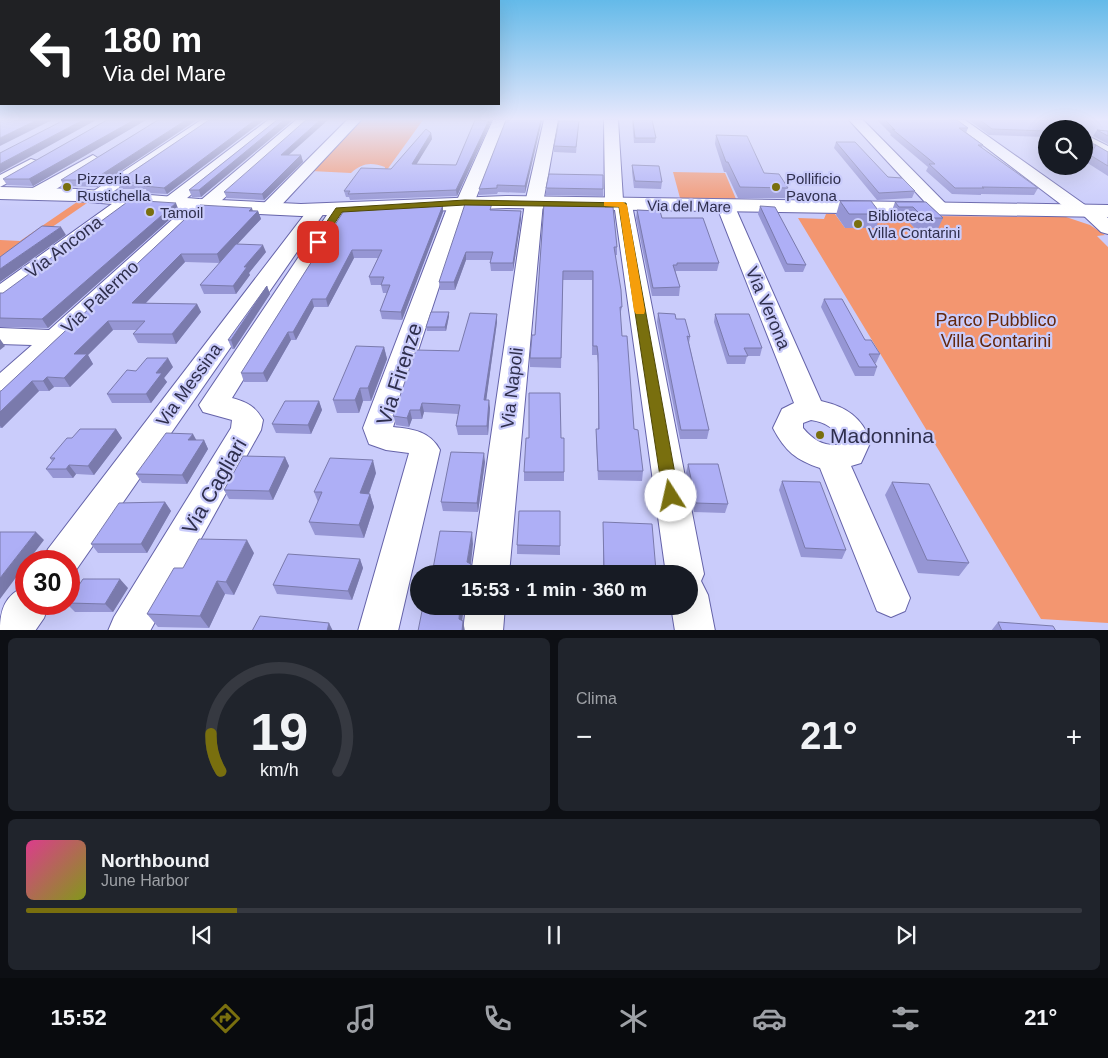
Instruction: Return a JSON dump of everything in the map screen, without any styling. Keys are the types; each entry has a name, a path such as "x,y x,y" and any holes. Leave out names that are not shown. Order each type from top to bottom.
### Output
{"main road":[{"name":"Via del Mare","path":"3,192 96,196 202,206 268,209 328,210 461,203 534,203 726,208 1093,211"}],"street":[{"path":"96,196 167,149"},
{"path":"170,203 239,149"},
{"name":"Via Palermo","path":"0,389 202,206 270,149"},
{"path":"268,209 326,149"},
{"path":"461,203 486,149"},
{"name":"Via Napoli","path":"491,565 534,203 545,149"},
{"path":"614,149 619,205 683,565"},
{"path":"883,149 942,210"},
{"path":"1000,149 1093,211 1108,228"},
{"path":"37,193 103,154"},
{"path":"3,192 44,158"},
{"name":"Via Ancona","path":"0,295 128,200"},
{"name":"Via Firenze","path":"378,630 425,450 415,441 385,439 380,436 378,428 461,203"},
{"name":"Via Verona","path":"726,208 811,410 836,417 848,426 854,434 854,448 850,454 832,458 891,598"},
{"path":"176,403 213,405 328,210"},
{"name":"Via Messina","path":"69,550 176,403 328,210"},
{"path":"0,336 55,338"},
{"name":"Via Cagliari","path":"128,630 246,430 248,420 243,412 230,407 213,405"},
{"path":"10,630 22,615"},
{"path":"483,630 485,615"},
{"path":"692,615 695,630"}],"green space":[{"path":"332,149 402,149 384,174 385,167 375,164 363,165 351,173 311,171"},
{"path":"673,172 725,173 736,199 680,198"},
{"path":"77,202 87,203 0,263 0,240 20,241"},
{"name":"Parco Pubblico Villa Contarini","path":"826,214 835,214 845,228 876,228 870,220 908,221 918,232 935,233 921,216 1066,217 1090,225 1105,235 1097,236 1108,247 1108,623 1041,619 798,218 824,219"}],"building":[{"path":"7,149 28,149 0,164 0,153"},
{"path":"55,149 82,149 29,179 3,179"},
{"path":"110,149 140,149 93,180 61,180"},
{"path":"165,149 216,149 164,188 144,186 149,183 117,182"},
{"path":"240,149 248,149 199,190 189,190"},
{"path":"273,149 287,149 281,155 301,155 262,194 224,192"},
{"path":"408,149 421,149 412,164 456,165 463,149 475,149 456,190 348,194 350,191 344,191 361,168 391,169"},
{"path":"494,149 534,149 525,186 497,185 497,188 479,189"},
{"path":"721,149 753,149 764,173 779,174 788,188 740,187 728,162 726,162"},
{"path":"842,149 862,149 888,177 902,178 915,191 879,193"},
{"path":"917,149 984,149 1038,188 955,188 929,164 935,164"},
{"path":"1093,149 1104,149 1108,152 1108,166 1093,157"},
{"path":"632,165 659,166 662,182 635,181"},
{"path":"549,174 603,175 603,189 546,188"},
{"path":"130,200 176,203 42,319 0,318 0,293 3,293"},
{"path":"840,201 871,201 881,214 849,214"},
{"path":"895,202 926,202 943,218 924,218 913,207 899,207"},
{"path":"492,203 490,210 521,211 513,263 490,263 493,252 466,252 454,282 439,282 465,204"},
{"path":"544,203 605,204 605,207 613,207 617,247 614,247 621,290 622,336 627,336 634,429 638,430 643,471 598,471 596,429 599,429 598,354 597,346 593,346 593,271 563,271 561,358 530,358 532,335 535,335"},
{"path":"200,205 252,208 249,211 258,211 217,254 181,254 132,303 197,304 172,334 133,334 145,321 108,321 74,354 87,354 64,378 47,377 43,381 32,381 0,412 0,391"},
{"path":"443,205 401,312 380,311 390,285 381,285 384,277 369,277 382,250 352,250 326,299 312,299 293,332 288,332 263,373 241,373 345,209"},
{"path":"760,206 775,207 806,265 787,264"},
{"path":"637,210 660,211 662,218 703,218 719,263 677,263 677,265 673,265 680,287 653,288"},
{"path":"42,226 61,227 0,269 0,257"},
{"path":"236,244 263,245 244,267 247,267 233,286 200,285"},
{"path":"267,286 231,340 228,340"},
{"path":"824,299 842,299 865,340 871,340 880,354 869,354 877,367 859,367"},
{"path":"431,312 449,312 445,327 426,327"},
{"path":"470,313 497,314 484,400 489,400 487,426 456,426 460,405 422,403 420,410 410,410 407,418 393,416 416,350 459,351"},
{"path":"658,313 675,314 676,319 685,319 690,337 687,336 709,430 681,430"},
{"path":"715,314 749,314 762,348 744,348 748,356 729,356"},
{"path":"356,346 384,347 368,388 360,388 355,400 333,400"},
{"path":"147,358 168,358 156,373 162,373 146,394 107,394 127,370 136,371"},
{"path":"529,393 560,393 561,438 564,438 564,472 524,472 526,438 529,438"},
{"path":"285,401 319,401 308,425 272,424"},
{"path":"80,429 116,429 88,466 69,465 66,469 46,469 55,458 50,458 67,438 72,438"},
{"path":"166,433 193,434 188,440 204,440 182,475 136,474"},
{"path":"451,452 484,453 477,503 441,502"},
{"path":"243,456 285,457 269,491 224,490"},
{"path":"330,458 373,460 360,493 370,494 359,525 309,522 322,492 314,492"},
{"path":"688,464 718,464 728,504 696,503"},
{"path":"782,481 820,482 846,550 805,548"},
{"path":"892,482 929,484 969,563 927,560"},
{"path":"165,502 141,544 91,544 119,503"},
{"path":"519,511 560,511 560,546 517,545"},
{"path":"603,522 652,524 655,565 604,565"},
{"path":"440,531 472,532 467,562 471,565 434,565"},
{"path":"0,532 36,532 22,550 15,550 15,559 0,578"},
{"path":"199,539 247,540 226,582 217,581 200,616 147,614 174,568 183,568"},
{"path":"288,554 360,559 348,591 273,585"},
{"path":"83,579 120,579 105,604 80,603 80,584"},
{"path":"421,615 459,615 459,619 463,621 462,630 418,630"},
{"path":"260,616 329,623 327,630 253,630"},
{"path":"998,622 1053,626 1055,630 1002,630"}],"slow traffic":[{"path":"607,204 623,205 640,311"}],"place":[{"name":"Pizzeria La Rustichella","path":"67,187"},
{"name":"Pollificio Pavona","path":"776,187"},
{"name":"Tamoil","path":"150,212"},
{"name":"Biblioteca Villa Contarini","path":"858,224"},
{"name":"Madonnina","path":"820,435"}],"route":[{"path":"318,242 339,210 465,203 623,205 671,496"}]}
